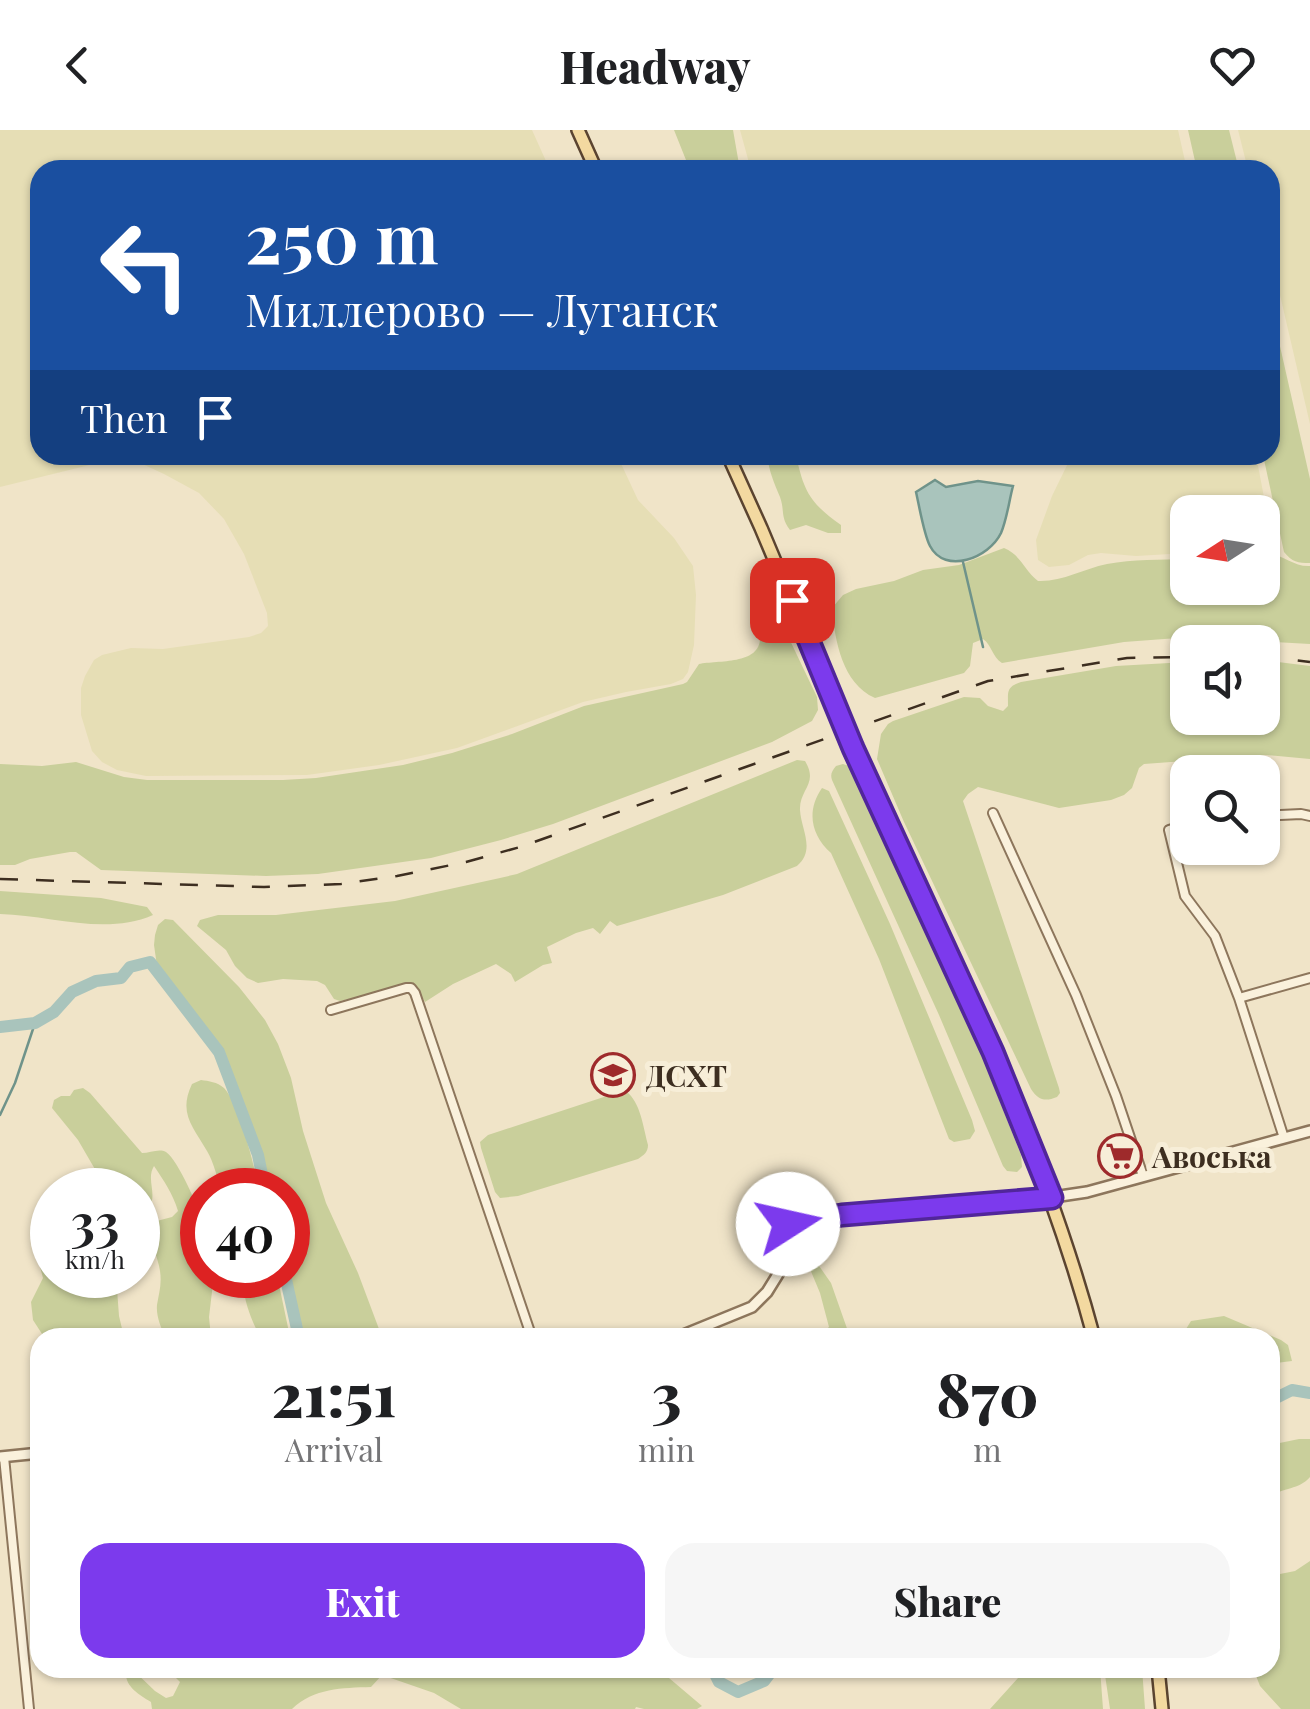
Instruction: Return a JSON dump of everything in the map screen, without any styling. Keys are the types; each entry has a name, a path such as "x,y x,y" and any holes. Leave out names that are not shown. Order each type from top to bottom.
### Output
{"main road":[{"path":"578,130 592,160"},
{"path":"733,465 853,748 993,1052 1052,1198 1091,1328"},
{"path":"1159,1678 1162,1709"}],"street":[{"path":"994,813 1076,995 1144,1176"},
{"path":"1280,815 1310,816"},
{"path":"1177,865 1185,896 1214,936 1239,998 1284,1138"},
{"path":"1239,998 1310,978"},
{"path":"331,1010 411,988 529,1328"},
{"path":"779,1272 773,1234 788,1224 842,1215 1087,1192 1310,1131"},
{"path":"701,1328 752,1307 762,1298 793,1250 788,1224"},
{"path":"30,1454 2,1457 30,1709"}],"shaded area":[{"path":"0,130 532,130 546,160 30,160 30,465 90,465 0,487"},
{"path":"740,130 1178,130 1185,160 748,160"},
{"path":"1238,130 1310,130 1310,424 1280,295 1280,160 1246,160"},
{"path":"144,465 622,465 638,500 674,538 693,566 694,645 688,672 671,684 583,702 457,748 379,765 307,775 146,776 117,770 92,751 81,715 81,688 94,660 131,648 163,649 249,637 268,626 267,613 244,554 224,519 199,493"},
{"path":"1067,465 1258,465 1264,495 1170,495 1170,554 1101,553 1069,565 1049,567 1038,560 1036,540"}],"green space":[{"path":"674,130 733,130 738,160 686,160"},
{"path":"1188,130 1229,130 1236,160 1195,160"},
{"path":"1280,346 1310,479 1310,563 1290,558 1284,552 1280,534 1280,495 1272,495 1265,465 1280,465"},
{"path":"769,465 799,465 810,496 841,525 841,533 806,525 790,530"},
{"path":"1004,548 1038,581 1117,562 1170,559 1170,605 1280,605 1280,556 1310,566 1310,644 1280,642 1280,625 1170,625 1170,639 1124,642 1002,663 983,639 973,643 970,666 964,673 875,698 864,691 842,660 832,608 843,595 856,589 923,570 959,565"},
{"path":"763,600 775,609 817,697 818,710 812,721 772,742 553,824 431,858 318,874 101,870 76,852 0,865 0,764 42,766 76,762 147,780 283,780 403,765 512,734 584,706 683,684 699,664 746,657 758,647 755,606"},
{"path":"1280,662 1310,666 1310,759 1280,755 1170,755 1170,762 1139,768 1132,788 1124,795 1059,808 978,787 968,794 963,801 1059,1088 1057,1097 1045,1100 1031,1089 904,822 877,759 881,734 893,721 964,697 980,698 988,706 1003,711 1008,706 1010,688 1021,682 1116,666 1170,663 1170,735 1280,735"},
{"path":"797,760 805,761 810,775 800,810 806,853 797,866 723,895 617,926 610,921 600,934 593,928 576,933 547,947 552,963 515,982 511,974 496,964 425,1002 415,984 340,1001 317,981 283,979 258,983 247,978 226,950 197,926 200,920 218,915 276,915 395,901 517,874"},
{"path":"843,764 855,768 860,777 972,1031 1021,1155 1022,1167 1017,1172 1007,1171 1003,1166 832,780 833,769"},
{"path":"822,788 829,791 890,924 972,1120 975,1131 970,1139 949,1139 879,959 831,853 815,831 814,805"},
{"path":"0,891 101,898 147,907 153,915 135,921 97,924 0,914"},
{"path":"165,919 173,920 239,987 265,1020 291,1078 326,1203 379,1328 302,1328 295,1298 310,1298 310,1168 266,1168 222,1047 157,966 155,935"},
{"path":"210,1081 230,1096 254,1168 214,1168 187,1112 192,1084"},
{"path":"83,1088 142,1153 166,1152 180,1172 180,1298 211,1298 210,1328 162,1328 157,1313 160,1220 178,1211 171,1193 160,1176 160,1168 154,1166 94,1168 52,1108 54,1100 70,1096 74,1090"},
{"path":"626,1091 643,1123 648,1145 642,1156 518,1196 500,1198 495,1192 480,1142 488,1135"},
{"path":"817,1263 831,1283 847,1328 828,1328 810,1269"},
{"path":"33,1298 118,1298 122,1328 38,1328"},
{"path":"282,1298 288,1328 256,1328 245,1299"},
{"path":"1224,1316 1252,1328 1187,1328 1191,1321"},
{"path":"1280,1340 1288,1345 1292,1361 1280,1362"},
{"path":"1310,1439 1310,1477 1280,1491 1280,1443"},
{"path":"1310,1561 1310,1709 1281,1709 1257,1678 1280,1678 1280,1574 1295,1571"},
{"path":"141,1678 166,1698 173,1696 180,1682 176,1678 379,1678 371,1687 319,1693 292,1709 152,1709 151,1702 127,1681"},
{"path":"391,1678 669,1678 702,1706 461,1709 434,1693"},
{"path":"1018,1678 1101,1678 1103,1709 990,1709"},
{"path":"1105,1678 1143,1678 1145,1709 1110,1709"}],"water":[{"path":"935,480 946,487 978,481 1013,486 1001,533 987,550 956,561 937,555 930,546 916,492"}],"waterway":[{"path":"963,562 983,647"},
{"path":"0,1027 35,1023 54,1012 72,992 96,981 121,978 130,967 150,962 219,1052 261,1168"},
{"path":"0,1115 35,1023"},
{"path":"290,1298 297,1328"},
{"path":"1280,1396 1292,1390 1310,1393"},
{"path":"717,1678 738,1692 766,1678"}],"railway":[{"path":"0,879 264,887 341,884 397,876 520,847 988,681 1127,658 1170,657"},
{"path":"1280,658 1310,662"}],"place":[{"name":"ДСХТ","path":"613,1075"},
{"name":"Авоська","path":"1120,1156"}],"route":[{"path":"788,1224 842,1215 1052,1198 993,1052 853,748 792,600"}]}
